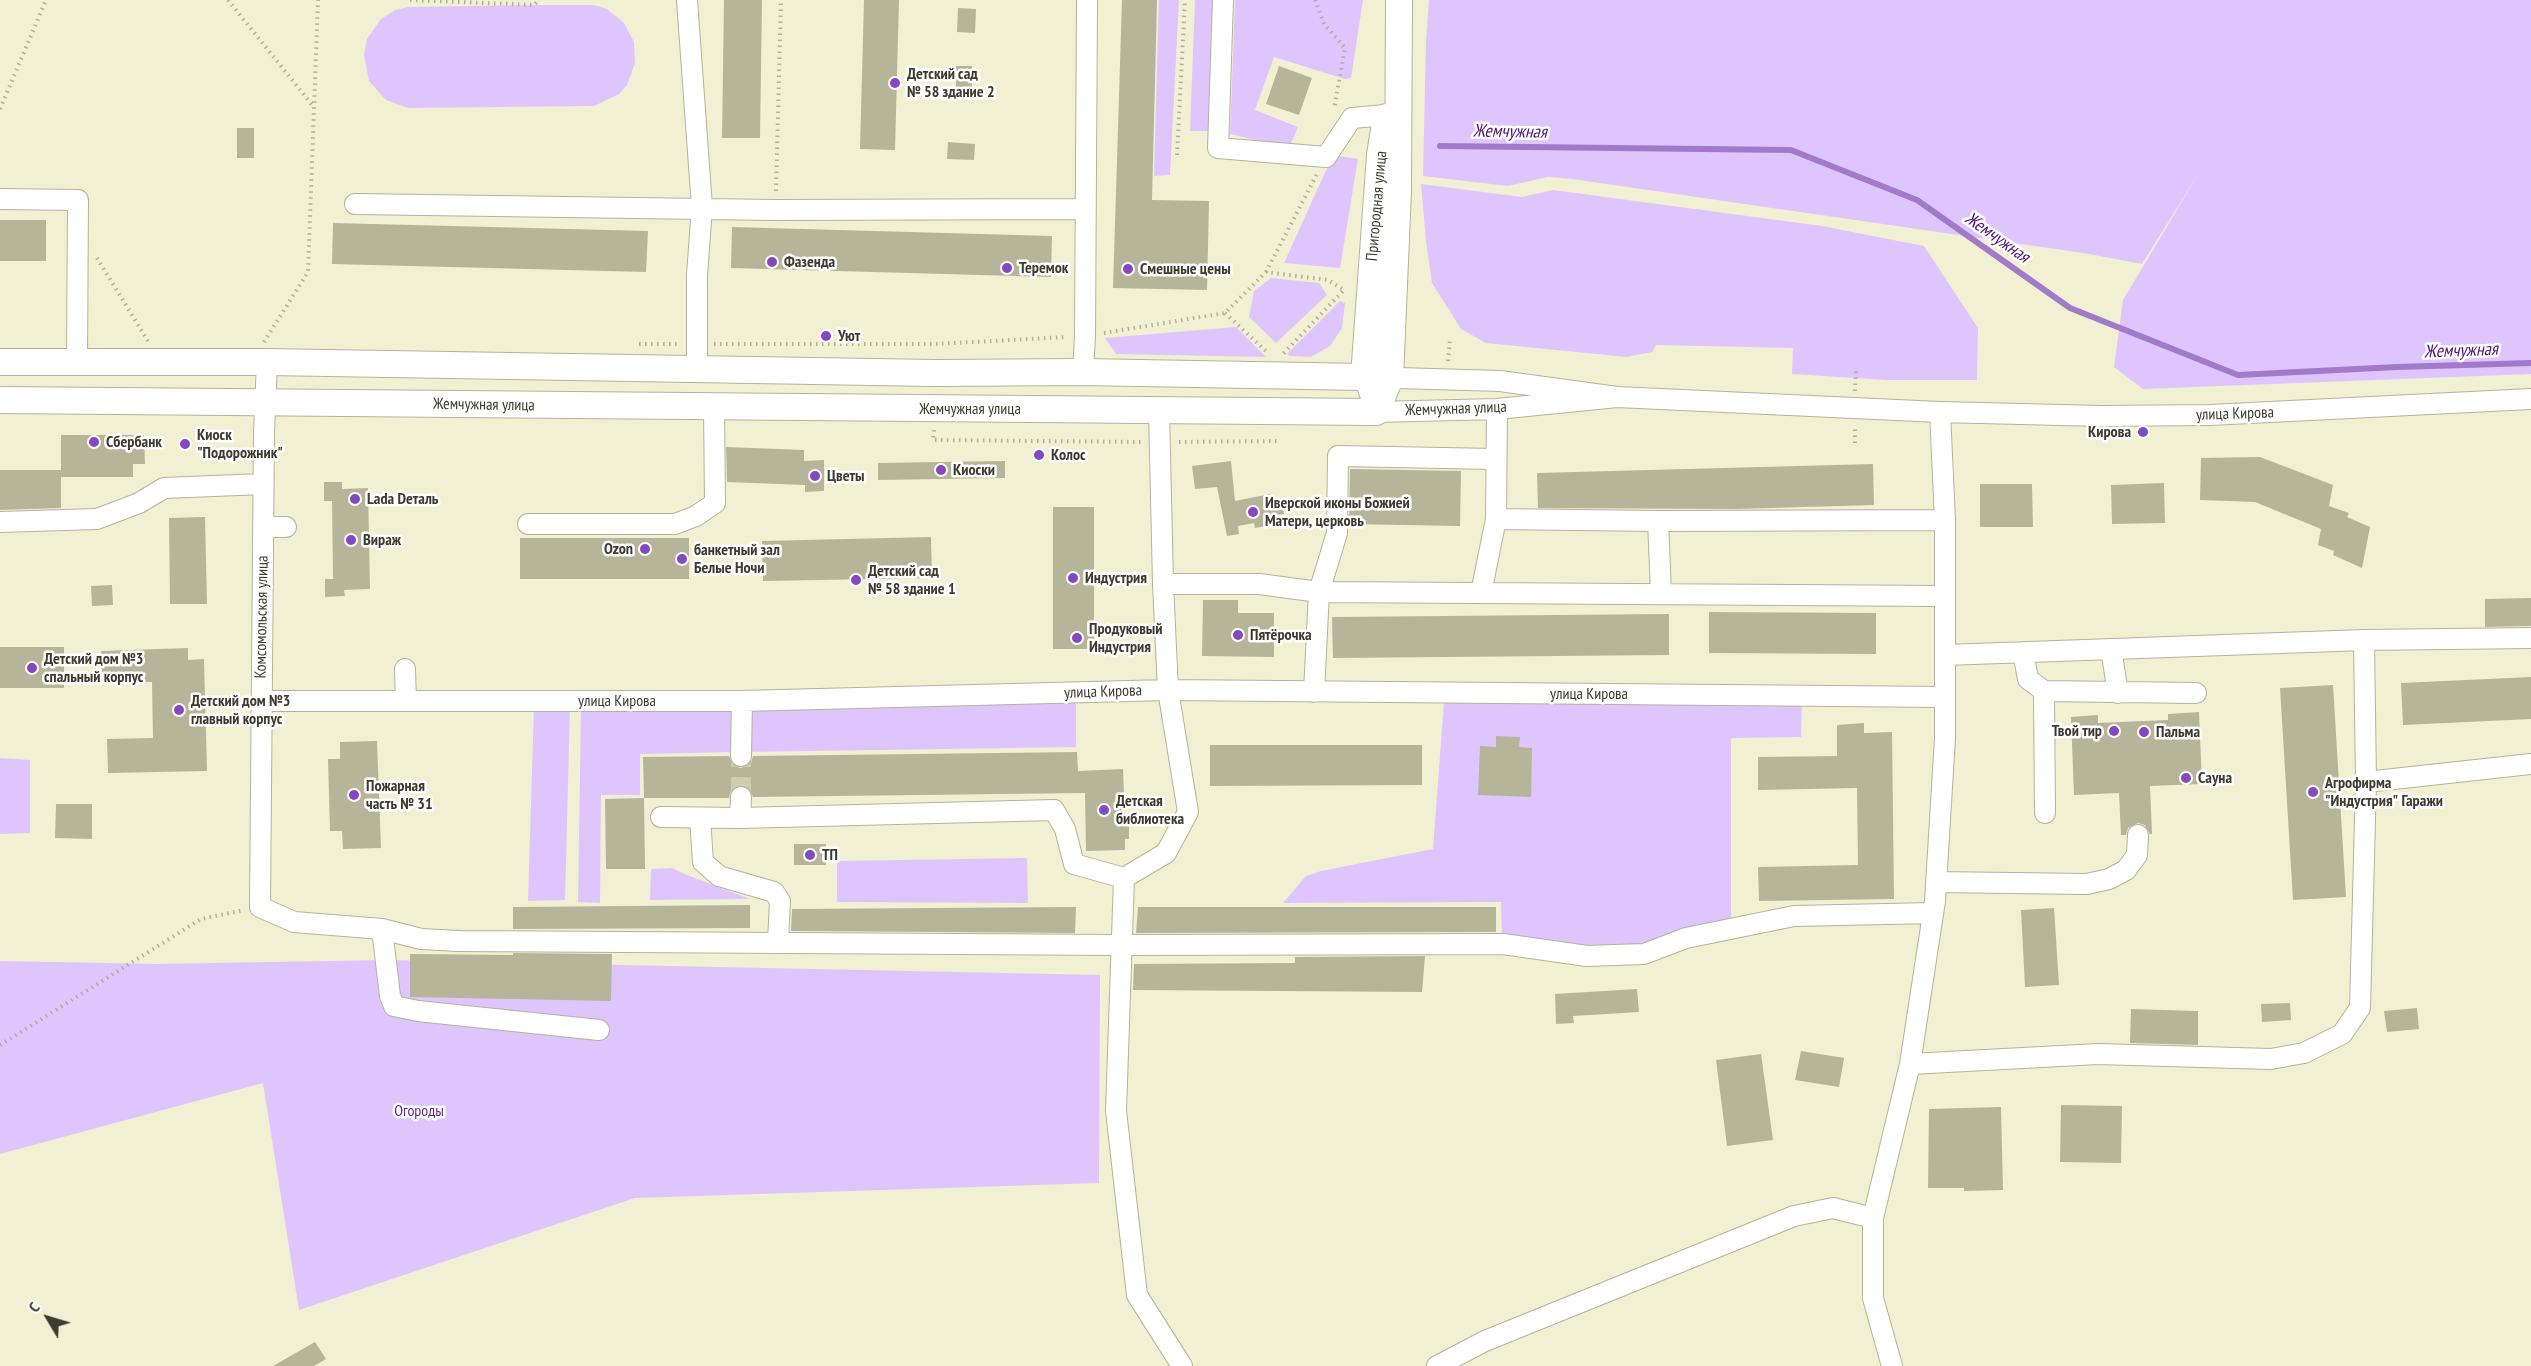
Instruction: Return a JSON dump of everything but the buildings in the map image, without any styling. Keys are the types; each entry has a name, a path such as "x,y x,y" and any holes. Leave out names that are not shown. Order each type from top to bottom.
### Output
{"main road":[{"name":"Пригородная улица","path":"1364,377 1380,155 1399,0"},
{"path":"1376,411 1390,378 1398,191 1399,0"},
{"path":"0,362 77,362 271,353 697,370 935,374 1083,372 1364,377"},
{"path":"1294,411 1310,393 1308,383 1297,375"},
{"name":"Жемчужная улица","path":"0,400 1376,411"}],"street":[{"path":"687,0 702,207 697,275 697,370"},
{"path":"1083,372 1087,0"},
{"path":"1223,0 1218,148 1326,157 1352,118 1386,115"},
{"path":"0,199 78,200 77,362"},
{"path":"355,204 702,207 775,210 1085,209"},
{"name":"Комсомольская улица","path":"260,907 263,484 266,403 271,353"},
{"path":"1364,377 1500,381 1617,397"},
{"name":"Пригородная улица","path":"1364,377 1376,411"},
{"name":"Жемчужная улица","path":"1376,411 1497,409 1617,397 1940,412"},
{"name":"улица Кирова","path":"1940,412 2101,416 2210,415 2531,399"},
{"path":"528,524 675,524 696,516 715,503 714,407"},
{"path":"1481,593 1496,519 1497,409"},
{"path":"660,817 740,818 1054,810 1065,829 1074,864 1124,878 1166,853 1188,812 1168,690 1159,410"},
{"path":"1892,1366 1873,1298 1874,1218 1910,1064 1936,882 1945,738 1945,520 1940,412"},
{"path":"1314,692 1319,592 1337,533 1338,456 1495,459"},
{"path":"0,522 97,519 139,503 164,488 263,484"},
{"path":"1496,519 1945,520"},
{"path":"1658,521 1661,593"},
{"path":"264,527 286,527"},
{"path":"1163,584 1259,584 1319,592 1945,596"},
{"path":"1945,656 2364,640 2531,638"},
{"path":"1910,1064 2098,1054 2271,1059 2304,1053 2342,1034 2360,1008 2366,782 2364,640"},
{"path":"2111,649 2118,693"},
{"path":"2023,652 2028,679 2044,691 2196,693"},
{"path":"405,669 406,701"},
{"name":"улица Кирова","path":"261,701 742,701 1168,690 1945,697"},
{"path":"2044,691 2045,813"},
{"path":"741,756 742,701"},
{"path":"2366,782 2531,764"},
{"path":"740,818 741,797"},
{"path":"700,818 703,862 719,876 774,892 780,901 778,942"},
{"path":"1936,882 2087,884 2109,879 2126,870 2137,855 2138,835"},
{"path":"1124,878 1116,1111 1137,1295 1182,1366"},
{"path":"260,907 294,922 382,929 421,939 459,941 1122,945 1503,944 1587,956 1644,954 1686,938 1794,916 1933,913"},
{"path":"382,929 390,996 394,1006 418,1011 599,1030"},
{"path":"1437,1366 1485,1341 1794,1216 1833,1208 1874,1218"}],"path":[{"path":"0,109 46,0"},
{"path":"228,0 314,106"},
{"path":"271,353 263,343 308,272 318,0"},
{"path":"410,0 534,5 539,0"},
{"path":"775,210 781,0"},
{"path":"1177,155 1185,0"},
{"path":"1315,0 1324,24 1345,48 1334,114"},
{"path":"638,344 935,344 1085,336 1225,313 1266,272 1326,157"},
{"path":"96,255 149,343"},
{"path":"1225,313 1277,361 1344,290 1328,280 1266,272"},
{"path":"1448,362 1450,339"},
{"path":"933,440 1277,441"},
{"path":"0,1045 201,919 260,907"}],"green space":[{"path":"1159,0 1179,0 1170,175 1154,176"},
{"path":"1195,0 1213,0 1208,131 1190,131"},
{"path":"1235,0 1363,0 1351,78 1345,79 1274,57 1255,110 1298,127 1289,148 1230,134"},
{"path":"1429,0 2531,0 2531,374 2143,389 2114,367 2123,300 2199,173 2142,264 2083,253 1572,179 1548,177 1508,186 1423,176"},
{"path":"594,5 607,9 624,23 634,42 635,63 627,85 619,94 594,106 408,108 386,100 369,81 364,55 367,39 381,19 395,10 408,7"},
{"path":"1333,155 1358,159 1340,268 1284,263"},
{"path":"1421,184 1522,197 1553,190 1822,226 1924,246 1978,328 1977,380 1886,380 1792,374 1793,348 1656,345 1652,352 1627,357 1486,343 1461,329 1432,283"},
{"path":"1271,278 1319,283 1327,295 1276,343 1249,317 1254,291"},
{"path":"1340,301 1345,303 1342,328 1330,346 1311,357 1287,354"},
{"path":"1236,327 1266,357 1116,354 1105,338"},
{"path":"1076,699 1076,747 745,752 746,707"},
{"path":"1802,700 1801,737 1731,738 1731,922 1641,949 1588,951 1502,938 1501,902 1283,903 1306,876 1433,849 1444,702"},
{"path":"534,706 570,707 565,900 528,901"},
{"path":"581,707 738,707 736,752 640,754 640,795 601,795 600,903 578,902"},
{"path":"0,758 30,760 30,833 0,834"},
{"path":"1027,858 1028,903 837,902 837,861"},
{"path":"672,868 750,899 650,900 651,869"},
{"name":"Огороды","path":"386,960 1100,975 1099,1183 635,1198 299,1310 263,1083 0,1154 0,961 156,964"}],"waterway":[{"name":"Жемчужная","path":"1440,146 1791,150 1917,200 2070,308 2238,375 2531,363"}],"tunnel":[{"path":"741,756 741,797"}],"place":[{"name":"Детский сад № 58 здание 2","path":"895,83"},
{"name":"Фазенда","path":"772,262"},
{"name":"Теремок","path":"1007,268"},
{"name":"Смешные цены","path":"1128,269"},
{"name":"Уют","path":"826,336"},
{"name":"Кирова","path":"2143,432"},
{"name":"Сбербанк","path":"94,442"},
{"name":"Киоск \"Подорожник\"","path":"185,444"},
{"name":"Колос","path":"1039,455"},
{"name":"Киоски","path":"941,470"},
{"name":"Цветы","path":"815,476"},
{"name":"Lada Dеталь","path":"355,499"},
{"name":"Иверской иконы Божией Матери, церковь","path":"1253,512"},
{"name":"Вираж","path":"351,540"},
{"name":"Ozon","path":"645,549"},
{"name":"банкетный зал Белые Ночи","path":"682,559"},
{"name":"Индустрия","path":"1073,578"},
{"name":"Детский сад № 58 здание 1","path":"856,580"},
{"name":"Пятёрочка","path":"1238,635"},
{"name":"Продуковый Индустрия","path":"1077,638"},
{"name":"Детский дом №3 спальный корпус","path":"32,668"},
{"name":"Детский дом №3 главный корпус","path":"179,710"},
{"name":"Твой тир","path":"2114,731"},
{"name":"Пальма","path":"2144,732"},
{"name":"Сауна","path":"2186,778"},
{"name":"Агрофирма \"Индустрия\" Гаражи","path":"2313,792"},
{"name":"Пожарная часть № 31","path":"354,795"},
{"name":"Детская библиотека","path":"1104,810"},
{"name":"ТП","path":"810,855"}]}
